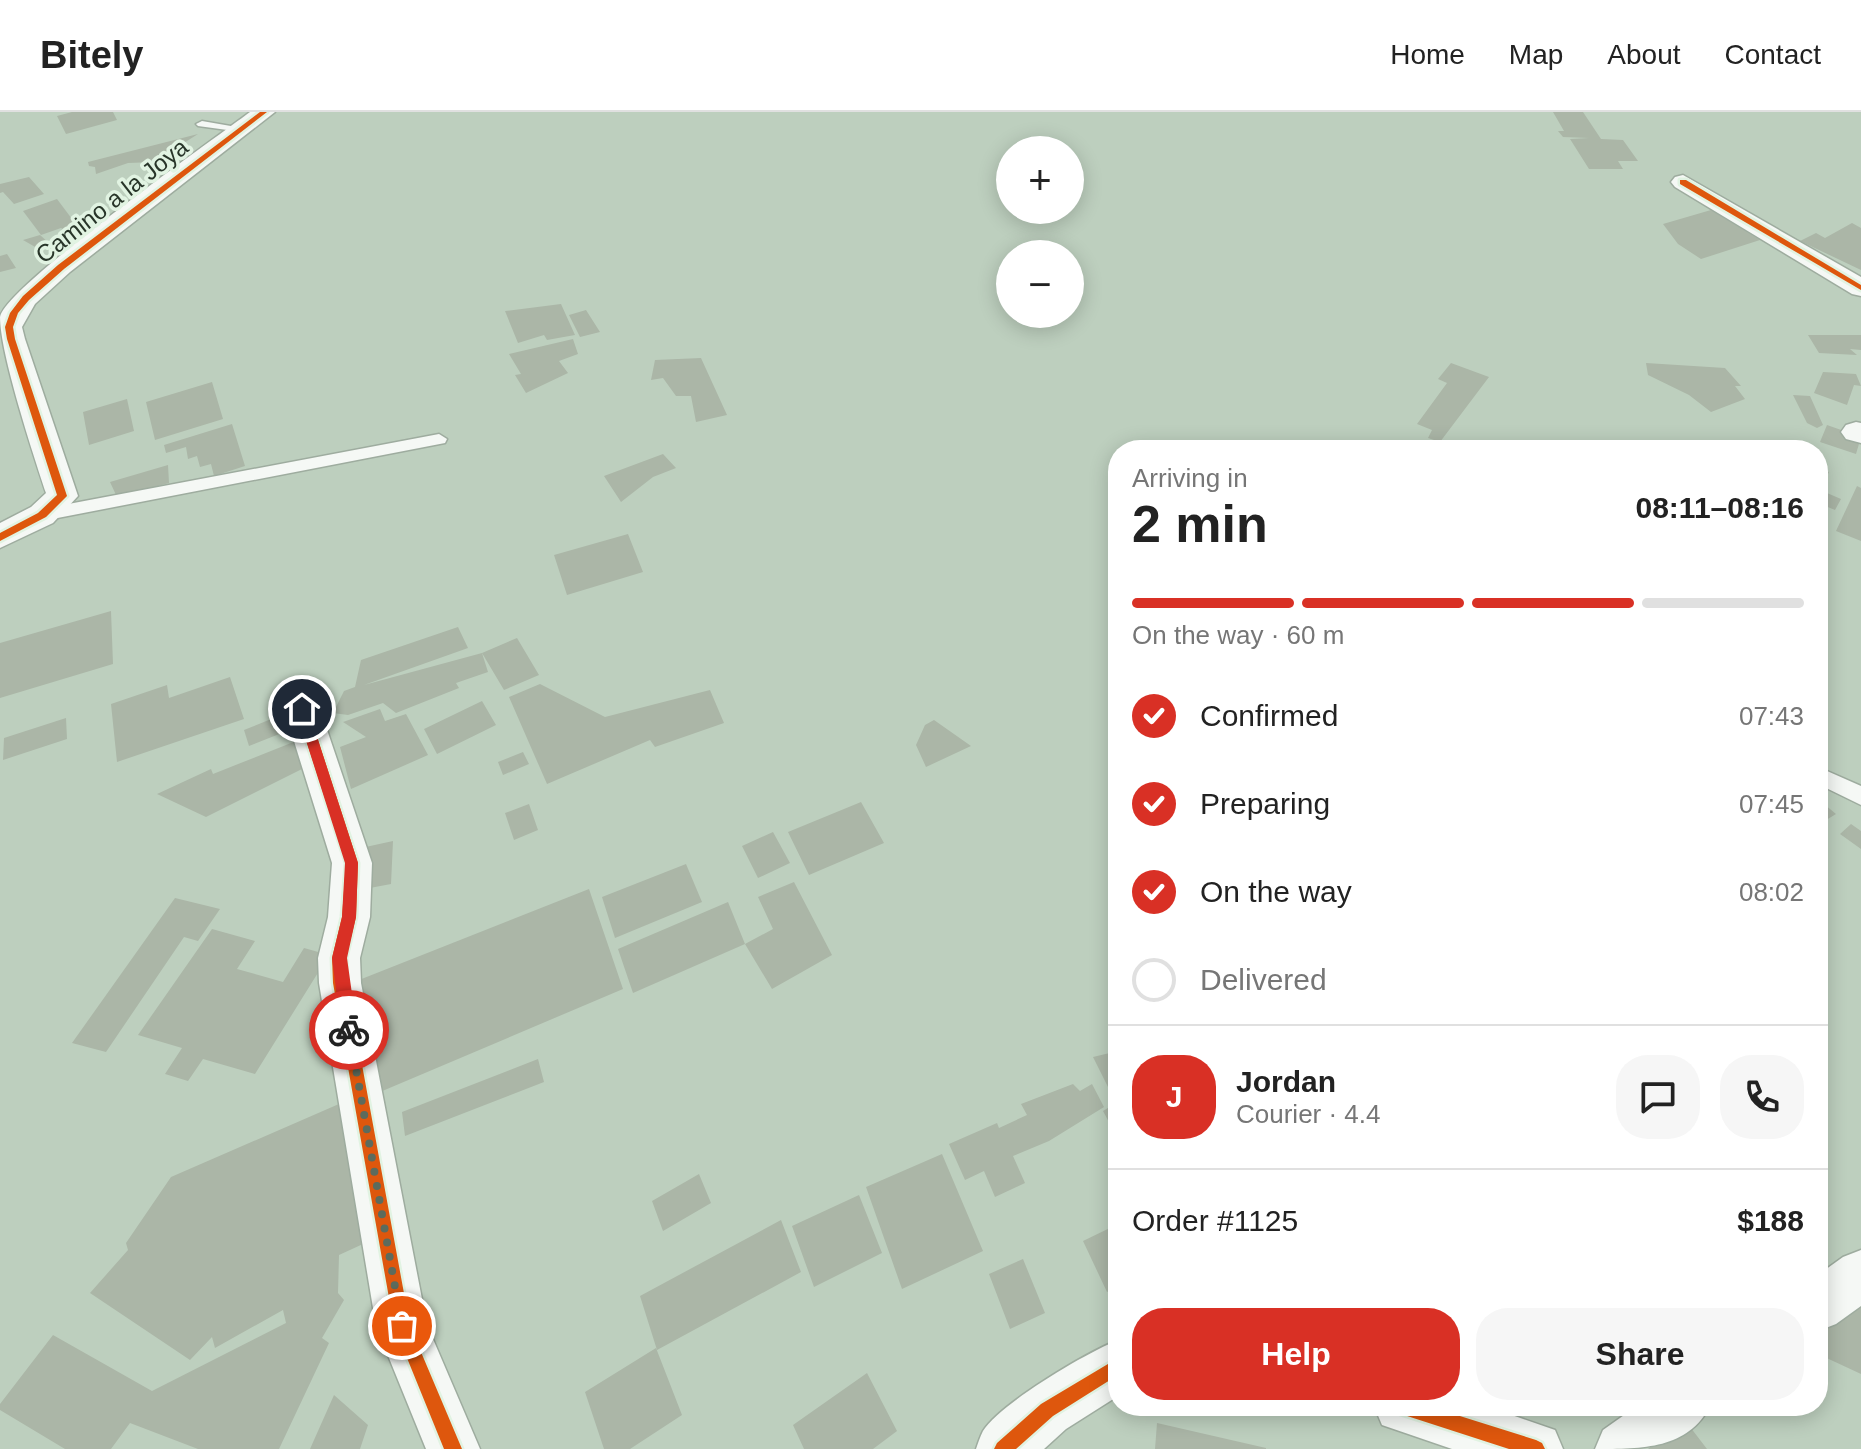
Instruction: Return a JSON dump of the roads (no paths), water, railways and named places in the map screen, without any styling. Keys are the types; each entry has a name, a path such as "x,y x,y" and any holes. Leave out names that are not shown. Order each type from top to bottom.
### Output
{"street":[{"name":"Camino a la Joya","path":"42,515 62,496 11,339 9,327 14,313 61,267 264,112"},
{"path":"1683,182 1861,288"},
{"path":"0,537 42,515"},
{"path":"302,709 352,863 349,917 339,958 340,983 402,1326 453,1449"},
{"path":"1828,1299 1861,1275"},
{"path":"1003,1449 1047,1410 1108,1372"},
{"path":"1432,1416 1536,1449"},
{"path":"1622,1449 1669,1416"}],"lane":[{"path":"202,124 242,129"},
{"path":"42,515 439,439"},
{"path":"1828,780 1861,796"}]}
